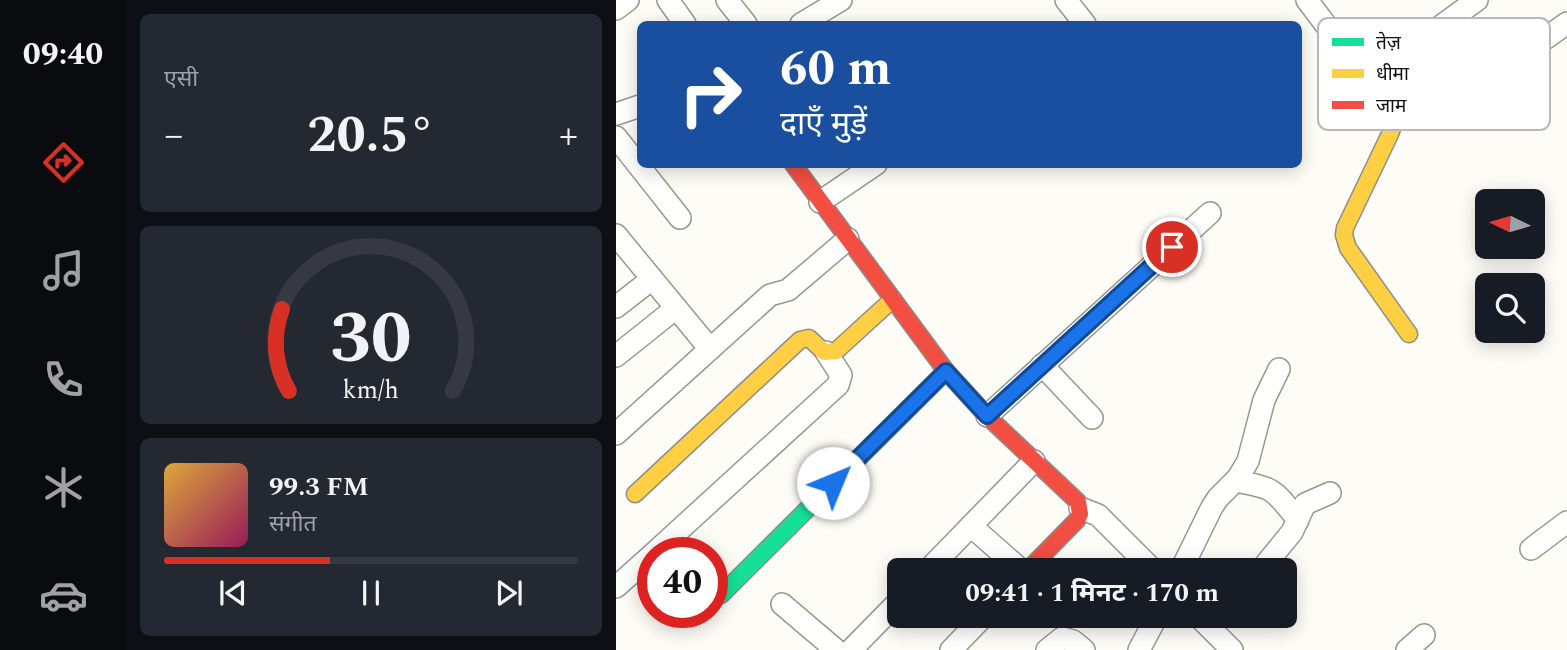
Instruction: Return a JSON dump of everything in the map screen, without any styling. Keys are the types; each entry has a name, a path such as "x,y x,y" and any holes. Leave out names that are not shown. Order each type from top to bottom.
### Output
{"street":[{"path":"616,9 628,0"},
{"path":"668,0 683,21"},
{"path":"727,0 744,21"},
{"path":"807,21 841,0"},
{"path":"1066,0 1083,21"},
{"path":"1307,0 1321,18"},
{"path":"1452,18 1477,0"},
{"path":"1550,35 1567,23"},
{"path":"616,114 637,107"},
{"path":"1392,130 1344,235 1348,248 1409,334"},
{"path":"616,137 637,164"},
{"path":"640,168 680,218"},
{"path":"796,168 946,371 987,416 1078,502 1080,508 1077,520 1040,558"},
{"path":"820,202 870,168"},
{"path":"987,416 1210,213"},
{"path":"616,235 710,349"},
{"path":"616,434 769,295 788,289 848,239"},
{"path":"616,307 652,279"},
{"path":"826,352 836,351 893,299"},
{"path":"616,356 676,308"},
{"path":"635,494 800,340 809,338 826,352 841,375 838,385 672,537"},
{"path":"1042,365 1093,418"},
{"path":"1187,558 1212,507 1248,461 1264,400 1279,369"},
{"path":"728,588 946,371"},
{"path":"940,558 1034,461"},
{"path":"1235,481 1275,492 1298,520"},
{"path":"1271,558 1293,532 1305,504 1330,493"},
{"path":"1080,508 1098,515 1141,558"},
{"path":"1531,550 1567,522"},
{"path":"971,526 1007,558"},
{"path":"616,587 637,568"},
{"path":"782,604 836,650"},
{"path":"851,650 887,613"},
{"path":"951,650 972,628"},
{"path":"1139,650 1151,628"},
{"path":"1210,628 1232,650"},
{"path":"1407,650 1424,635"},
{"path":"1047,650 1062,638 1073,641 1084,650"}],"traffic: fast":[{"path":"728,588 946,371"}],"traffic: slow":[{"path":"1391,130 1344,235 1348,248 1409,334"},
{"path":"635,494 800,340 809,338 824,352 836,351 893,299"}],"traffic: jam":[{"path":"796,168 946,371 987,416 1078,502 1080,514 1077,520 1040,558"}],"route":[{"path":"833,483 946,371 987,416 1172,247"}]}
